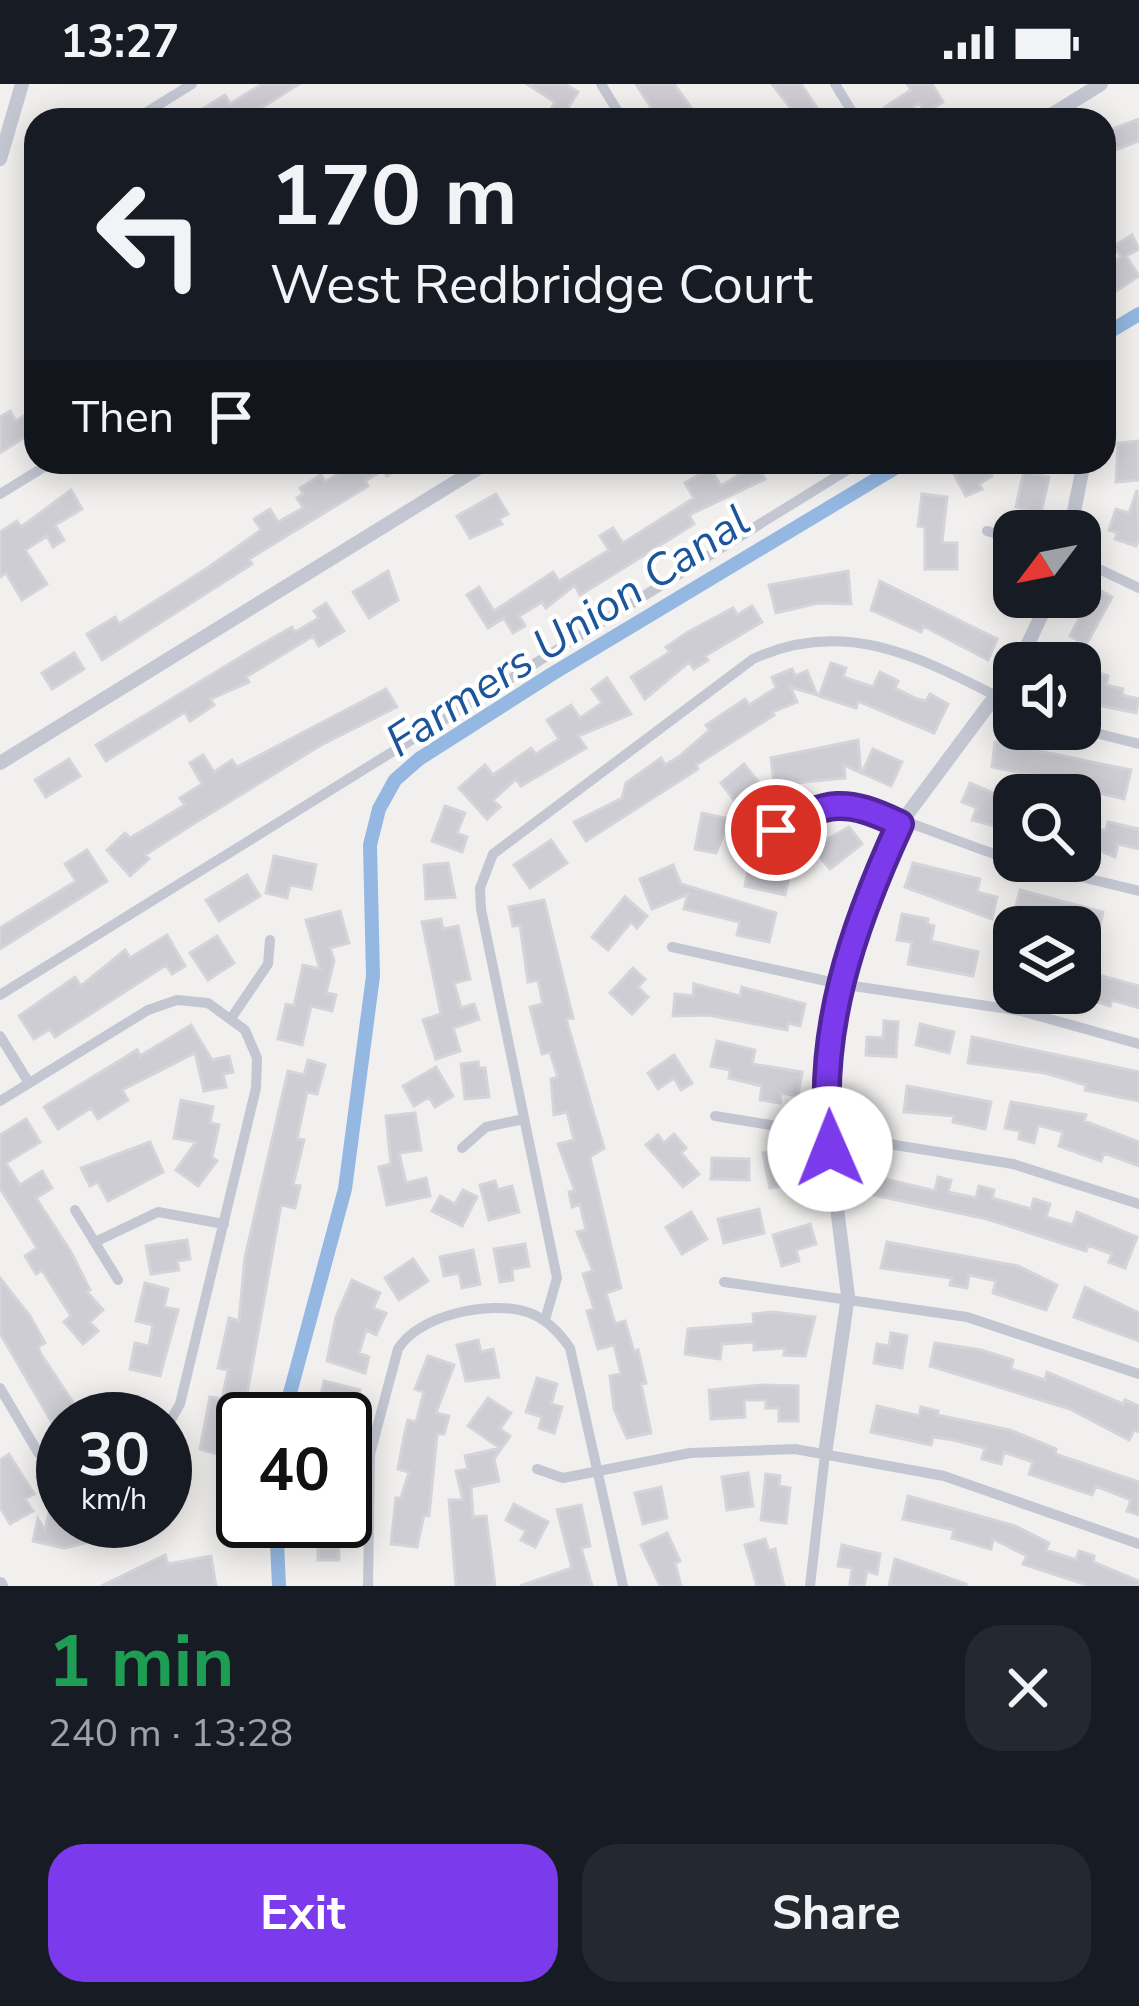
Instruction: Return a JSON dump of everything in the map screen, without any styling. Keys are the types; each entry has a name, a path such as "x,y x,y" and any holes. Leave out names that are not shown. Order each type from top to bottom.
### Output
{"street":[{"path":"0,159 22,84"},
{"path":"153,108 192,84"},
{"path":"1067,84 1077,99"},
{"path":"1062,108 1101,84"},
{"path":"0,494 32,474"},
{"path":"0,763 469,474"},
{"path":"0,995 841,474"},
{"path":"1074,510 1082,474"},
{"path":"987,531 993,533"},
{"path":"1101,570 1139,588"},
{"path":"545,1320 557,1278 481,909 485,868 503,842 753,659 776,649 840,638 875,644 993,695"},
{"path":"810,1586 848,1296 828,1135 830,1043 840,984 864,902 900,824 993,702"},
{"path":"1101,734 1139,744"},
{"path":"776,830 833,804 862,806 900,824 993,854"},
{"path":"1101,882 1139,891"},
{"path":"232,1017 268,964 270,940"},
{"path":"672,947 840,984 1021,1012 1139,1044"},
{"path":"0,1101 162,1003 208,1003 232,1017 252,1043 258,1073 183,1392"},
{"path":"0,1036 29,1083"},
{"path":"715,1116 1013,1164 1139,1204"},
{"path":"462,1148 486,1127 524,1119"},
{"path":"75,1210 118,1280"},
{"path":"95,1242 158,1212 224,1224"},
{"path":"724,1282 848,1296 967,1317 1139,1374"},
{"path":"368,1586 370,1454 407,1334 427,1323 513,1309 545,1320 560,1334 577,1366 623,1586"},
{"path":"0,1388 36,1449"},
{"path":"537,1469 563,1478 690,1453 825,1454 944,1476 1139,1544"}],"building":[{"path":"262,84 299,84 261,108 204,108 225,95 230,104"},
{"path":"527,84 565,84 578,92 568,108 551,108 555,102"},
{"path":"636,84 674,84 691,108 651,108"},
{"path":"772,84 801,84 817,108 791,108"},
{"path":"907,84 932,84 943,102 933,108 922,108 919,103 911,108 886,108 911,90"},
{"path":"1139,119 1139,141 1116,150 1116,128"},
{"path":"1132,235 1139,249 1126,256 1139,276 1116,291 1116,260 1121,257 1116,245"},
{"path":"10,411 16,421 24,416 24,438 0,453 0,417"},
{"path":"1138,441 1139,480 1116,482 1118,443"},
{"path":"338,474 376,474 365,481 368,486 249,559 252,564 102,660 87,634 115,617 119,624 209,567 261,530 254,519 270,509 278,522 303,508 297,498 303,494 300,488 321,475 325,482"},
{"path":"700,474 714,474 721,486 740,474 762,474 765,479 689,515 694,524 580,595 575,585 546,608 542,602 519,616 525,626 513,633 504,618 488,628 467,595 479,587 494,611 553,572 559,581 609,550 600,536 613,528 623,543 694,498 685,483"},
{"path":"954,474 991,474 979,484 982,489 966,496"},
{"path":"1023,474 1049,477 1042,510 1016,507"},
{"path":"71,490 82,509 55,525 64,540 53,547 47,536 25,550 47,584 22,600 6,573 0,577 0,532 17,521 21,527"},
{"path":"1137,490 1136,546 1115,539 1118,533 1109,530 1116,509 1129,513"},
{"path":"496,494 508,514 499,519 502,524 470,538 457,516"},
{"path":"922,494 947,497 942,543 957,543 957,569 925,569 925,527 918,526"},
{"path":"388,571 398,600 369,618 353,592"},
{"path":"848,571 851,604 818,603 776,613 769,585"},
{"path":"880,581 997,639 988,660 923,626 921,632 871,610"},
{"path":"1101,591 1112,597 1101,617"},
{"path":"326,603 344,631 319,646 313,636 246,677 249,682 210,699 214,705 190,721 185,712 106,761 96,745 292,627 295,632 319,618 314,611"},
{"path":"752,606 762,622 705,656 708,660 694,669 689,662 645,699 631,677 670,652 666,647 688,632 733,608 737,615"},
{"path":"1080,618 1101,618 1088,642 1070,636"},
{"path":"74,653 84,669 52,689 42,673"},
{"path":"831,663 846,668 843,677 873,687 880,672 898,681 895,688 917,699 926,701 930,694 948,704 934,733 858,701 856,708 819,696"},
{"path":"792,669 795,676 807,671 817,695 790,687 797,702 772,712 774,715 696,765 698,769 586,841 574,822 622,798 626,783 661,758 665,765 680,756 710,730 706,725 745,699 749,705 776,688 772,677"},
{"path":"1101,673 1108,676 1106,685 1139,699 1136,713 1101,706"},
{"path":"607,678 631,714 578,736 586,748 521,786 516,779 493,800 500,807 487,819 459,788 485,765 493,775 531,748 536,754 559,739 547,720 571,705 580,718 602,703 592,689"},
{"path":"386,689 397,707 321,745 190,826 145,855 149,859 130,876 107,850 125,833 130,838 185,805 180,798 202,784 190,763 203,755 214,772 232,760 237,767"},
{"path":"858,740 861,773 844,765 845,778 774,785 771,758"},
{"path":"873,749 902,762 891,786 862,773"},
{"path":"994,750 1034,750 1131,770 1124,799 1101,793 1101,774 1028,774 992,767"},
{"path":"69,759 80,776 46,797 35,780"},
{"path":"744,764 761,785 735,801 721,783"},
{"path":"970,783 993,793 993,826 972,820 977,808 962,802"},
{"path":"445,806 465,813 457,833 467,837 462,852 432,841"},
{"path":"702,813 730,819 716,853 695,849"},
{"path":"1108,822 1139,829 1139,849 1118,844 1115,857 1101,851 1101,830 1106,831"},
{"path":"849,827 862,844 830,869 812,848"},
{"path":"551,840 567,863 530,888 514,865"},
{"path":"87,850 107,881 0,949 0,928 76,881 65,864"},
{"path":"274,856 316,865 311,889 290,885 287,898 266,893"},
{"path":"448,863 455,897 426,899 424,865"},
{"path":"913,863 980,879 977,892 997,897 992,919 905,887"},
{"path":"673,865 681,884 776,913 769,942 737,935 740,922 684,909 688,894 652,909 640,879"},
{"path":"763,867 790,873 785,895 745,886 748,870 761,873"},
{"path":"247,875 260,896 219,921 206,900"},
{"path":"1020,890 1080,906 1016,906"},
{"path":"625,897 647,916 637,928 631,922 608,950 592,937"},
{"path":"544,900 573,1018 566,1019 604,1148 590,1157 621,1288 606,1293 615,1324 625,1321 634,1352 638,1350 646,1383 641,1384 651,1433 627,1438 614,1409 610,1376 621,1374 614,1345 598,1349 587,1311 594,1309 583,1274 593,1271 577,1232 586,1230 580,1204 572,1207 569,1192 575,1191 558,1144 574,1140 567,1112 554,1115 551,1079 558,1077 550,1052 542,1054 530,1007 543,1004 538,980 528,982 520,925 513,926 509,907"},
{"path":"340,911 349,943 330,948 334,961 326,993 336,995 332,1011 311,1006 302,1045 278,1039 286,1004 294,1006 303,965 320,969 306,920"},
{"path":"902,914 928,919 927,924 934,926 931,941 978,952 973,976 908,964 912,942 897,940"},
{"path":"441,919 443,929 458,926 470,979 454,983 461,1008 474,1004 479,1019 453,1028 460,1051 436,1059 423,1020 441,1014 422,922"},
{"path":"167,935 185,966 172,974 166,965 55,1037 50,1029 34,1039 19,1016 75,977 81,986 125,950 130,958"},
{"path":"217,936 234,963 208,980 190,953"},
{"path":"633,968 645,979 638,987 648,997 632,1014 610,993"},
{"path":"1101,976 1139,986 1139,1008 1112,1000 1110,1006 1101,1003"},
{"path":"694,984 740,996 742,987 805,1004 800,1026 788,1023 787,1030 708,1015 673,1016 675,994 693,996"},
{"path":"884,1021 898,1022 896,1057 866,1055 867,1037 883,1038"},
{"path":"920,1024 954,1032 949,1053 916,1045"},
{"path":"191,1025 212,1060 229,1056 233,1072 223,1074 226,1087 204,1091 195,1053 122,1090 128,1100 98,1119 91,1108 58,1129 44,1107 137,1050 140,1056"},
{"path":"972,1037 1139,1072 1139,1101 1085,1090 1086,1085 1045,1073 968,1063"},
{"path":"717,1041 755,1050 752,1064 802,1072 798,1096 781,1093 780,1103 760,1100 762,1086 729,1078 730,1070 711,1066"},
{"path":"674,1055 692,1083 681,1090 674,1078 658,1089 648,1073"},
{"path":"308,1060 325,1065 317,1094 307,1092 297,1139 304,1140 293,1185 300,1186 295,1208 281,1205 247,1392 223,1392 228,1370 218,1368 229,1318 239,1321 245,1257 288,1071 304,1075"},
{"path":"478,1062 479,1068 485,1068 489,1097 465,1099 461,1064"},
{"path":"436,1067 453,1096 435,1107 429,1097 414,1106 403,1086"},
{"path":"907,1086 991,1102 985,1129 953,1122 954,1116 904,1112"},
{"path":"181,1100 213,1107 210,1123 219,1125 212,1157 217,1161 198,1186 176,1170 196,1142 174,1138"},
{"path":"1011,1102 1086,1115 1084,1121 1139,1142 1139,1166 1104,1153 1101,1161 1059,1146 1063,1132 1038,1125 1034,1143 1019,1139 1020,1131 1005,1128"},
{"path":"415,1113 421,1150 399,1153 406,1183 426,1178 430,1196 387,1205 379,1167 391,1164 386,1116"},
{"path":"26,1119 40,1142 6,1163 20,1185 42,1171 52,1188 36,1198 71,1252 87,1292 103,1310 90,1322 98,1331 83,1344 64,1322 71,1316 42,1270 36,1274 25,1256 37,1248 0,1188 0,1135"},
{"path":"674,1134 686,1148 681,1153 699,1174 683,1187 646,1145 658,1135 664,1143"},
{"path":"150,1142 163,1172 108,1201 98,1182 90,1186 81,1168"},
{"path":"780,1150 783,1168 793,1166 797,1183 770,1188 763,1153"},
{"path":"712,1158 749,1159 749,1180 711,1179"},
{"path":"873,1176 935,1191 938,1177 951,1180 948,1192 976,1198 979,1186 994,1190 992,1198 1031,1209 1034,1199 1050,1204 1046,1217 1073,1225 1077,1212 1137,1237 1125,1268 1109,1262 1112,1254 1088,1245 1086,1251 987,1219 869,1194"},
{"path":"495,1181 498,1190 512,1186 519,1212 489,1220 480,1185"},
{"path":"463,1190 477,1197 462,1226 432,1211 440,1196 455,1204"},
{"path":"759,1209 764,1233 724,1243 718,1219"},
{"path":"691,1212 707,1239 682,1254 666,1227"},
{"path":"810,1224 816,1244 796,1250 799,1261 782,1266 773,1235"},
{"path":"187,1240 190,1259 177,1261 179,1270 151,1274 146,1246"},
{"path":"887,1242 1018,1266 1057,1285 1046,1310 993,1293 996,1281 969,1275 967,1288 950,1285 952,1278 881,1268"},
{"path":"525,1244 529,1266 512,1269 513,1280 500,1282 494,1249"},
{"path":"473,1250 480,1284 462,1288 459,1273 444,1276 440,1257"},
{"path":"413,1259 428,1281 399,1300 385,1278"},
{"path":"0,1278 30,1316 45,1343 38,1347 41,1354 66,1392 36,1395 0,1333"},
{"path":"352,1280 380,1293 373,1308 386,1313 376,1335 366,1330 359,1353 369,1357 365,1373 327,1361 336,1317"},
{"path":"145,1283 168,1289 164,1307 178,1310 160,1376 130,1369 135,1343 149,1346 153,1325 136,1321"},
{"path":"1085,1287 1139,1313 1139,1341 1074,1317"},
{"path":"753,1314 815,1317 805,1356 784,1355 785,1348 754,1350 754,1342 722,1344 720,1359 685,1354 688,1329 754,1324"},
{"path":"891,1333 907,1336 902,1368 874,1363 877,1344 889,1346"},
{"path":"478,1340 481,1352 493,1349 499,1377 466,1381 457,1345"},
{"path":"935,1343 981,1350 1013,1360 1011,1369 1045,1380 1047,1372 1123,1404 1125,1400 1139,1406 1139,1432 1134,1430 1129,1440 1070,1409 930,1366"},
{"path":"428,1356 454,1365 436,1413 449,1416 444,1434 437,1434 429,1516 424,1515 417,1547 391,1544 396,1498 401,1498 409,1472 398,1469 404,1436 408,1420 416,1422 424,1392 415,1389"},
{"path":"537,1378 557,1384 551,1404 562,1407 554,1433 539,1428 542,1417 526,1412"},
{"path":"324,1381 360,1390 359,1392 322,1392"},
{"path":"798,1386 798,1421 779,1421 779,1408 766,1408 766,1400 744,1400 745,1417 711,1419 709,1390"},
{"path":"210,1397 216,1398 216,1454 200,1449"},
{"path":"488,1398 511,1413 500,1429 510,1436 494,1459 499,1481 471,1487 473,1517 486,1516 495,1586 456,1586 449,1500 463,1500 456,1471 468,1469 465,1456 500,1448 468,1426"},
{"path":"877,1406 919,1416 921,1407 938,1411 937,1415 1010,1430 1056,1449 1055,1454 1139,1482 1139,1515 1127,1511 1131,1500 1096,1486 1092,1495 1029,1474 1033,1462 1004,1452 1001,1464 982,1459 985,1448 953,1440 933,1437 931,1445 871,1432"},
{"path":"9,1454 34,1494 25,1499 33,1511 10,1524 0,1507 0,1460"},
{"path":"748,1473 753,1506 727,1510 722,1477"},
{"path":"766,1474 780,1476 779,1486 790,1488 786,1523 761,1520"},
{"path":"661,1487 667,1518 643,1524 635,1493"},
{"path":"908,1496 1015,1526 1049,1543 1046,1550 1076,1560 1079,1551 1094,1556 1093,1562 1139,1581 1139,1586 1090,1586 1023,1564 1027,1556 993,1539 991,1549 952,1538 954,1530 903,1519"},
{"path":"514,1504 548,1522 535,1547 521,1540 526,1531 506,1520"},
{"path":"581,1505 590,1546 581,1548 592,1586 520,1586 572,1568 557,1510"},
{"path":"667,1533 680,1561 675,1563 681,1586 660,1586 641,1545"},
{"path":"765,1539 769,1551 775,1549 784,1586 757,1586 745,1545"},
{"path":"842,1545 880,1554 877,1574 867,1571 864,1586 850,1584 852,1568 838,1566"},
{"path":"318,1548 339,1548 339,1560 318,1560"},
{"path":"165,1555 168,1564 211,1556 216,1586 101,1586"},
{"path":"895,1559 966,1584 966,1586 889,1586"}],"waterway":[{"name":"Farmers Union Canal","path":"1116,328 1139,314"},
{"name":"Farmers Union Canal","path":"290,1392 345,1189 373,976 370,845 379,809 395,780 419,759 552,674 885,474"},
{"name":"Farmers Union Canal","path":"277,1548 279,1586"}],"route":[{"path":"776,830 812,809 833,804 862,806 900,824 864,902 840,984 830,1043 830,1149"}]}
